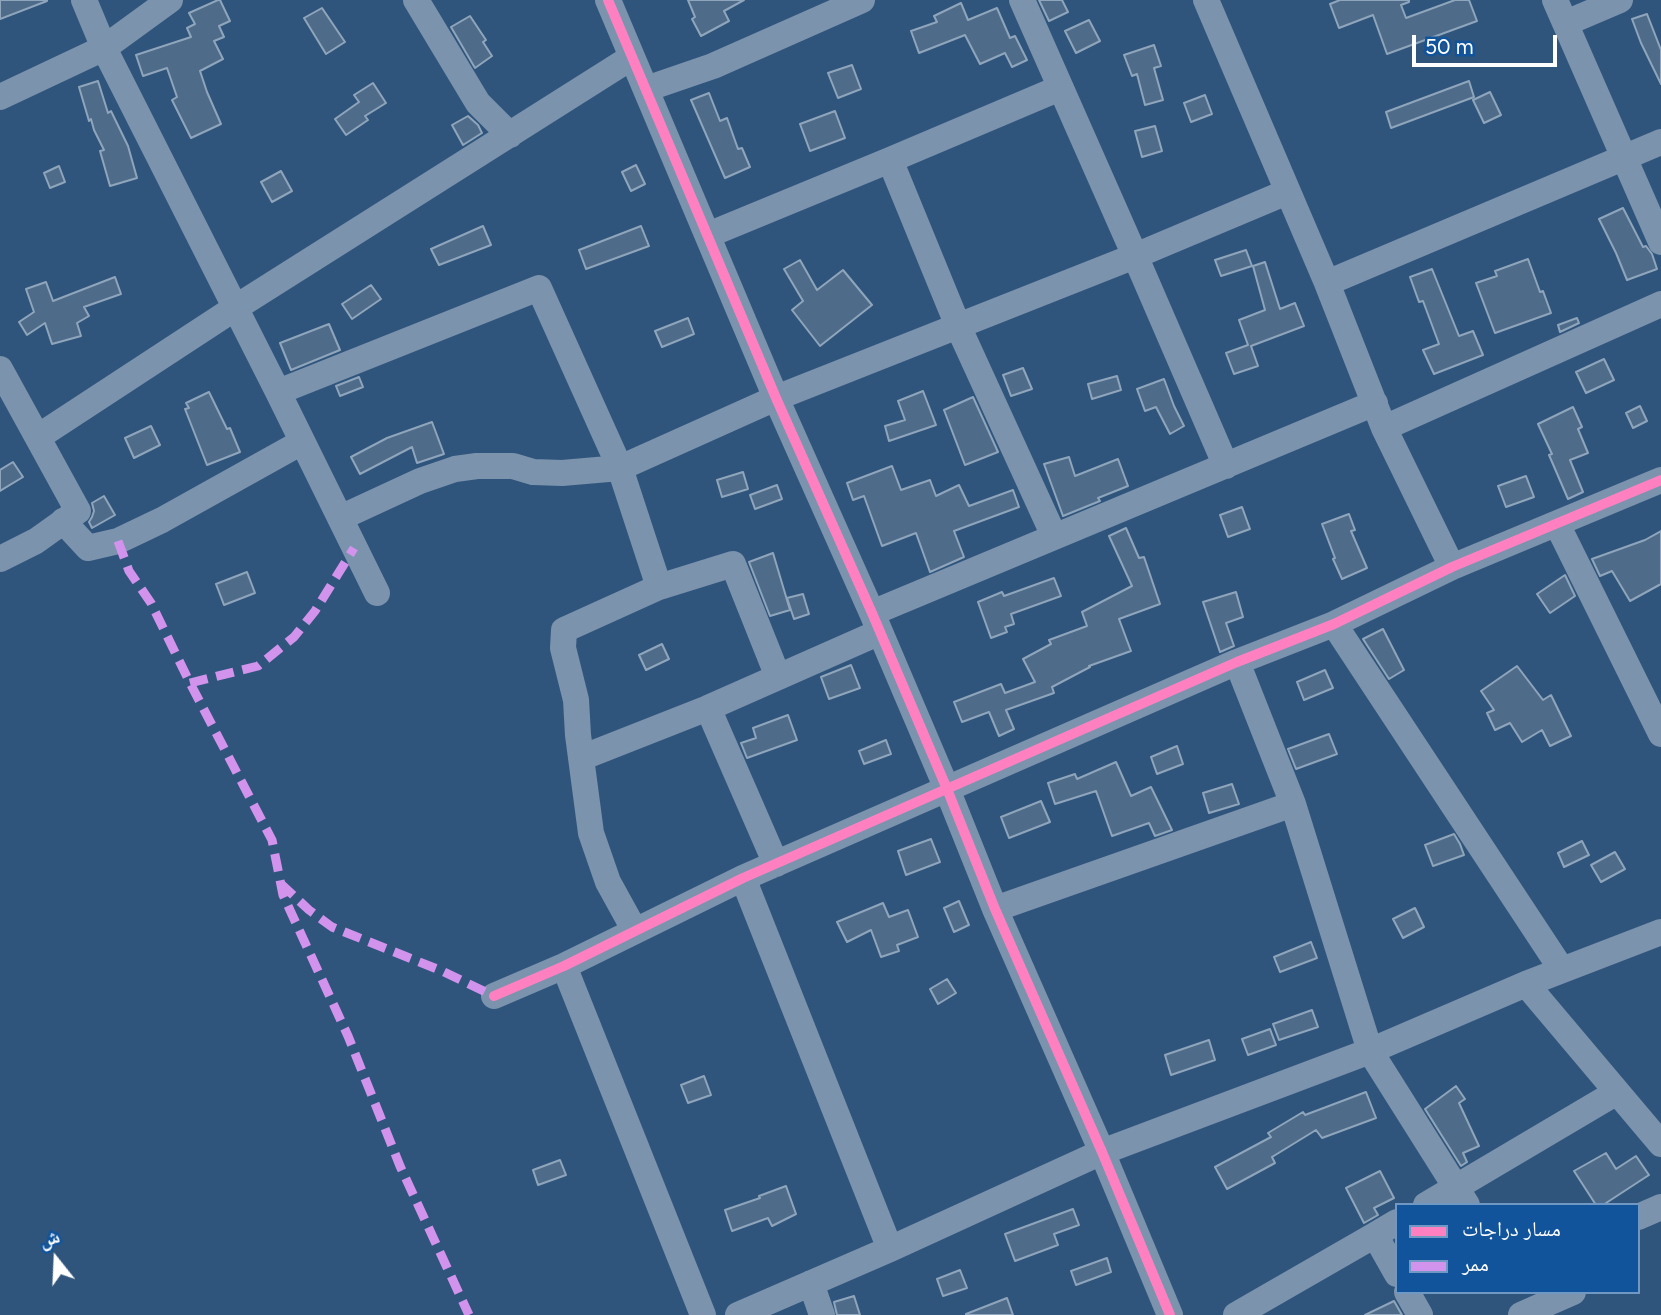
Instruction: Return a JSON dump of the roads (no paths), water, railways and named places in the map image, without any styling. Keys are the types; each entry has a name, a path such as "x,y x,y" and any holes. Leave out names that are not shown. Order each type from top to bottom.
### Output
{"street":[{"path":"84,0 104,48 377,593"},
{"path":"0,97 104,48 170,0"},
{"path":"416,0 478,103 510,135"},
{"path":"608,0 1170,1315"},
{"path":"646,89 713,66 862,0"},
{"path":"1022,0 1226,466"},
{"path":"1206,0 1380,416 1452,567"},
{"path":"1620,0 1560,12 1661,242"},
{"path":"38,437 235,308 632,57"},
{"path":"708,234 1060,88"},
{"path":"1326,283 1661,142"},
{"path":"890,160 958,326 1054,536"},
{"path":"340,518 421,481 455,469 513,466 533,472 562,473 620,468 776,398 1135,256 1287,192"},
{"path":"278,392 539,288 620,468 659,587"},
{"path":"581,758 778,677 876,622 1054,536 1226,466 1380,416 1661,304"},
{"path":"0,369 78,511 36,541 0,559"},
{"path":"63,521 88,548 118,541 162,520 302,442"},
{"path":"494,996 564,966 743,878 1237,663 1334,624 1452,567 1661,480"},
{"path":"1557,524 1661,734"},
{"path":"635,931 608,881 592,833 576,700 563,648 564,630 659,587 733,564 778,677"},
{"path":"1334,624 1562,970"},
{"path":"1237,663 1293,804 1370,1051 1461,1196"},
{"path":"708,708 776,864"},
{"path":"995,909 1293,804"},
{"path":"743,878 890,1249"},
{"path":"738,1315 1102,1152 1370,1051 1526,984 1661,932"},
{"path":"564,966 703,1315"},
{"path":"1526,984 1661,1144"},
{"path":"1434,1203 1461,1196 1617,1092"},
{"path":"1640,1216 1661,1207"},
{"path":"1236,1315 1386,1228 1395,1266"},
{"path":"811,1283 822,1315"},
{"path":"1408,1294 1420,1315"},
{"path":"1529,1305 1566,1294"}]}
